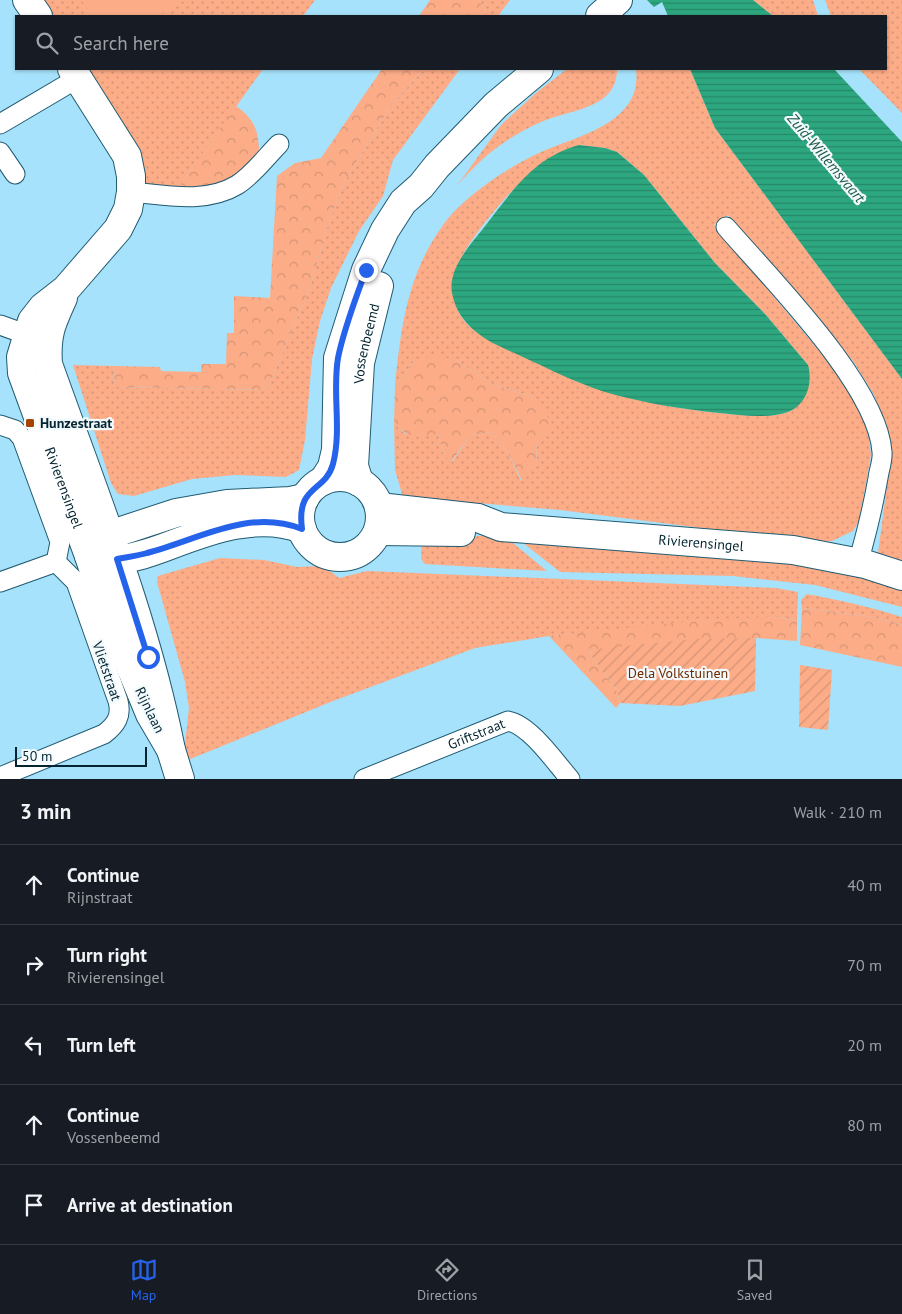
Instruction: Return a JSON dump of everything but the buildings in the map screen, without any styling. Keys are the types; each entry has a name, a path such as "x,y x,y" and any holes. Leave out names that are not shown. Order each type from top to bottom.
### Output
{"street":[{"path":"27,0 37,15"},
{"path":"601,15 618,0"},
{"name":"Vossenbeemd","path":"314,490 332,468 336,450 338,358 366,270 385,230 403,202 421,186 437,166 496,105 538,70"},
{"path":"0,124 75,73"},
{"name":"Rivierensingel","path":"75,73 127,156 131,176 128,209 118,230 66,290 48,329 37,338 21,357 22,373 89,556"},
{"path":"131,192 191,197 214,194 237,185 278,144"},
{"path":"0,152 15,174"},
{"name":"Vossenbeemd","path":"359,482 354,466 360,363 372,307 399,236 415,209 421,186"},
{"path":"726,227 825,342 851,377 874,419 882,452 872,513 858,563"},
{"path":"0,325 37,338"},
{"name":"Rivierensingel","path":"37,338 113,547 163,709 171,750"},
{"path":"0,425 15,430 22,438 60,542 56,562 0,582"},
{"path":"89,556 113,547 176,513 314,490 341,477 359,482 372,492 378,519 371,542 362,550 351,555 339,557 316,549 302,529 302,508 314,490"},
{"name":"Rivierensingel","path":"378,519 475,532 496,526 793,550 858,563 902,576"},
{"path":"113,547 148,553 208,532 240,524 280,523 302,529"},
{"name":"Rijnlaan","path":"89,556 105,605 147,706 171,750 180,779"},
{"name":"Vlietstraat","path":"0,777 104,734 112,728 119,716 118,701 76,582 56,562"},
{"name":"Griftstraat","path":"364,779 508,721 517,723 528,731 570,779"}],"green space":[{"path":"40,0 315,0 304,15 50,15"},
{"path":"81,0 186,0 159,15 92,15"},
{"path":"430,0 477,0 487,10 481,15 420,15"},
{"path":"477,0 510,0 499,15 481,15 487,10"},
{"path":"753,0 813,0 818,15 772,15"},
{"path":"825,0 902,0 902,113 860,70 887,70 887,15 831,15"},
{"path":"85,70 262,70 175,192 140,190"},
{"path":"381,70 423,70 392,104 343,184 326,231 311,284 267,390 114,387 115,366 160,367 161,371 201,372 201,364 226,364 227,333 234,333 234,296 270,298 277,176 295,163 321,158"},
{"path":"423,70 459,70 393,160 383,196 359,231 331,288 320,321 312,359 305,440 299,470 286,477 235,475 192,479 134,496 118,494 111,483 73,365 115,366 114,387 267,390 311,284 326,231 343,184 392,104"},
{"path":"566,70 617,70 616,80 606,96 591,105 541,122 517,134 484,158 456,187 501,125 537,92"},
{"path":"636,70 690,70 715,128 902,379 902,563 878,553 892,449 874,395 853,361 743,237 728,215 714,225 841,377 867,425 871,455 859,521 853,531 832,541 812,542 560,510 403,497 395,470 394,423 405,434 438,434 443,453 452,462 471,435 491,432 506,449 521,481 536,465 537,441 533,397 492,384 456,360 415,360 395,386 403,322 408,302 421,263 431,244 452,214 487,184 527,159 604,125 618,115 629,103 635,88","holes":["579,145 605,148 617,152 644,175 715,263 765,314 808,365 805,397 792,410 771,415 737,415 663,405 613,392 588,384 538,363 480,334 466,323 461,316 457,308 456,298 461,259 478,232 516,187 529,176"]},
{"path":"236,106 254,124 258,138 260,164 238,183 175,192"},
{"path":"435,355 456,360 492,384 533,397 554,426 537,441 536,465 522,481 506,449 491,432 471,435 451,462 443,453 438,434 414,437 405,433 394,423 395,386 415,360"},
{"path":"502,534 547,571 425,564 421,559 422,537 454,538"},
{"path":"513,535 778,561 847,571 902,586 902,607 815,585 733,576 560,572"},
{"path":"220,558 264,560 297,567 323,566 339,578 367,571 776,588 798,592 797,620 775,617 549,636 475,648 333,701 183,762 189,708 185,682 157,582 158,576"},
{"path":"807,594 855,604 902,617 902,625 873,617 802,608 801,600"},
{"path":"802,608 873,617 902,625 902,667 800,645"},
{"path":"775,617 797,620 797,641 756,638 587,650 617,691 620,703 616,708 549,636 713,619"},
{"name":"Dela Volkstuinen","path":"756,638 755,691 680,706 620,703 617,691 587,650 694,639"},
{"path":"800,665 832,670 828,730 799,727"}],"water":[{"path":"647,0 753,0 772,15 668,15 662,2 654,7"},
{"name":"Zuid-Willemsvaart","path":"690,70 835,70 902,142 902,379 715,128"},
{"path":"579,145 605,148 617,152 644,175 715,263 765,314 808,365 810,379 807,392 804,399 795,409 780,414 763,416 745,415 676,407 619,396 574,380 499,346 480,335 463,319 455,304 452,284 456,267 465,251 524,178 548,159"}],"place":[{"name":"Hunzestraat","path":"30,423"}],"route":[{"path":"148,657 117,559 148,553 208,532 240,524 263,522 289,524 302,529 301,518 305,498 313,488 323,481 332,468 336,450 338,358 366,270"}]}
